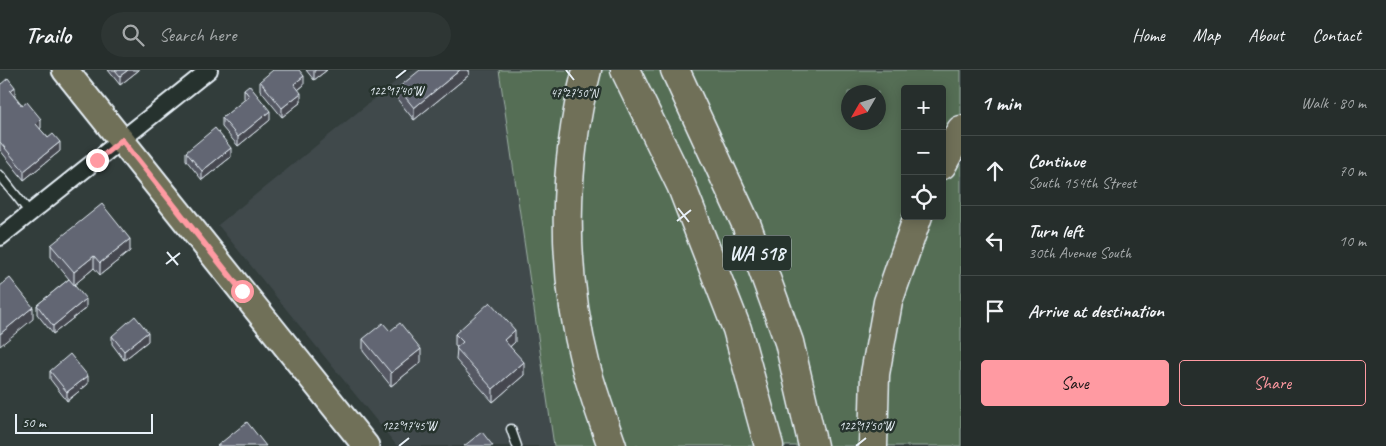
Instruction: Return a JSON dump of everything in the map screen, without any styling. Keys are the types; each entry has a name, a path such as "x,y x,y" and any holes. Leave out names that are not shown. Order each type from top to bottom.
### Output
{"highway":[{"path":"587,70 576,110 569,179 567,236 571,289 586,367 612,446"},
{"name":"WA 518","path":"625,70 681,185 737,329 769,446"},
{"name":"WA 518","path":"675,70 746,226 789,342 813,446"},
{"path":"946,158 961,130"},
{"path":"873,446 875,374 886,311 917,220"}],"main road":[{"path":"65,70 122,140 357,443"}],"street":[{"path":"0,237 209,70"}],"lane":[{"path":"0,175 30,213"},
{"path":"511,429 517,446"}],"shaded area":[{"path":"410,70 499,70 554,446 397,446 218,225"}],"green space":[{"path":"499,70 961,70 961,446 554,446"}],"building":[{"path":"115,70 128,70 120,76"},
{"path":"273,70 299,70 304,76 294,84 301,93 282,108 260,81"},
{"path":"420,70 460,70 414,108 398,88"},
{"path":"8,78 15,87 10,91 22,106 27,102 41,119 36,124 48,138 53,134 60,142 24,171 0,142 0,85"},
{"path":"249,85 270,111 238,137 222,118 249,96 244,89"},
{"path":"215,128 231,148 202,171 186,152"},
{"path":"102,204 130,239 100,263 94,256 74,272 51,245"},
{"path":"10,278 33,307 0,334 0,286"},
{"path":"69,279 86,299 53,326 37,305"},
{"path":"490,302 515,330 504,340 524,362 493,389 456,348 463,342 455,334"},
{"path":"135,316 148,332 124,351 112,336"},
{"path":"383,323 390,331 400,323 421,349 391,373 363,339"},
{"path":"70,354 88,376 67,392 50,371"},
{"path":"247,422 266,446 217,446"},
{"path":"482,432 493,446 464,446"}],"route":[{"path":"97,160 122,140 242,291"}]}
